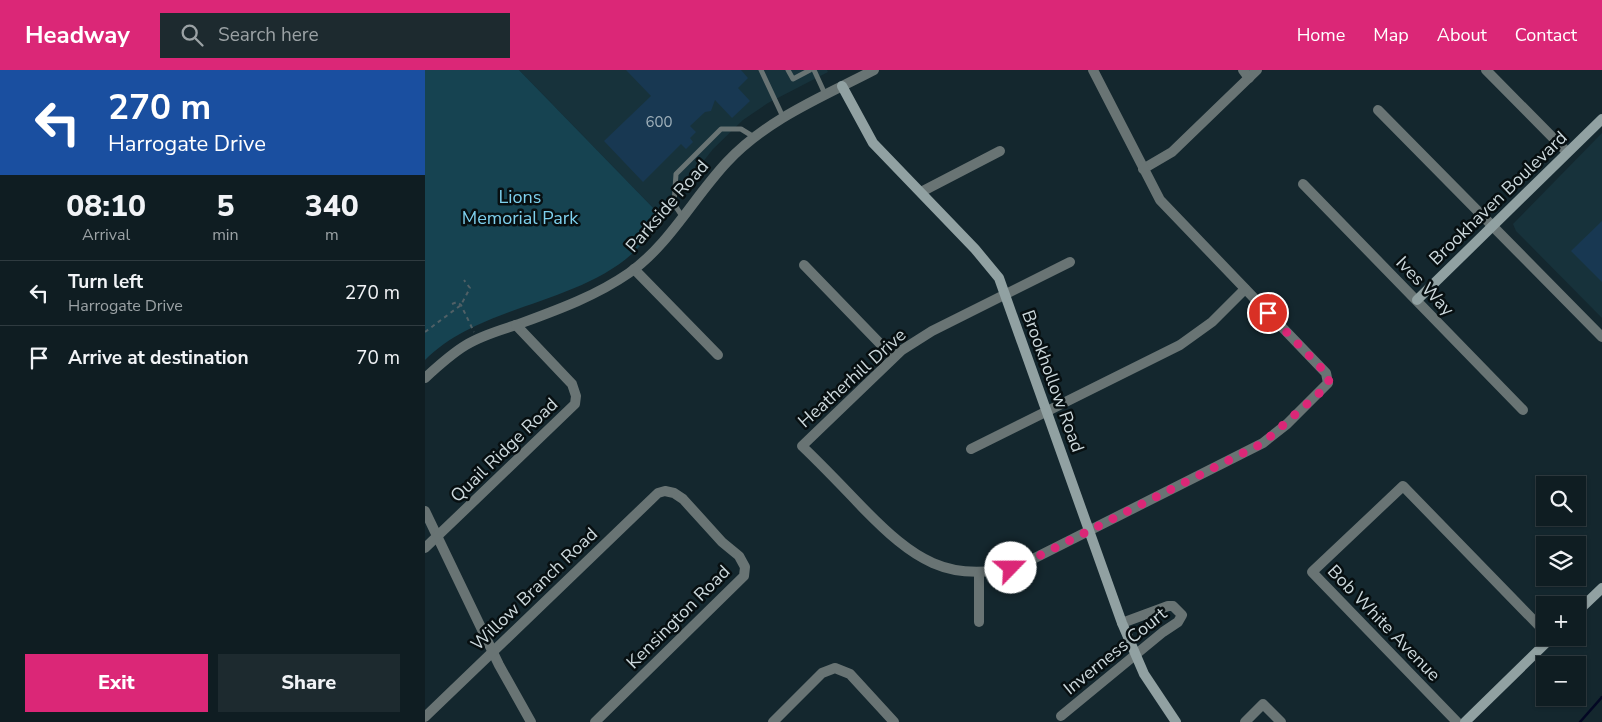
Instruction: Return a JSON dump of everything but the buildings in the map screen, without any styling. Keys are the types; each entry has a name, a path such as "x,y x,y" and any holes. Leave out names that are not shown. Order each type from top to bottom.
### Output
{"street":[{"name":"Parkside Road","path":"425,378 450,355 478,338 516,325 605,288 634,269 658,245 727,162 754,137 783,116 874,70"},
{"path":"979,622 979,572 993,572 1021,565 1263,443 1325,388 1328,377 1171,213 1156,193 1093,70"},
{"path":"1143,169 1172,152 1246,74 1257,70"},
{"path":"1486,70 1567,152"},
{"name":"Brookhollow Road","path":"842,86 873,142 995,272 1048,410 1122,623 1153,690 1176,722"},
{"path":"1377,110 1602,336"},
{"name":"Brookhaven Boulevard","path":"1417,300 1602,119"},
{"path":"921,192 1000,151"},
{"name":"Ives Way","path":"1303,184 1523,410"},
{"name":"Heatherhill Drive","path":"979,572 933,564 913,554 885,530 802,446 893,357 919,339 1070,262"},
{"path":"804,264 893,357"},
{"path":"634,269 718,355"},
{"path":"971,449 1180,345 1212,322 1245,289"},
{"name":"Quail Ridge Road","path":"425,548 575,404 576,396 572,384 516,325"},
{"name":"Bob White Avenue","path":"1457,722 1312,572 1403,486 1536,623"},
{"name":"Willow Branch Road","path":"425,717 658,493 669,492"},
{"name":"Kensington Road","path":"595,722 744,576 745,567 739,556 722,542 683,499 669,492"},
{"path":"425,511 493,652 531,722"},
{"path":"1586,603 1602,588"},
{"name":"Inverness Court","path":"1061,716 1135,654 1178,622 1182,615 1173,606 1168,606 1122,623"},
{"path":"1465,722 1543,646"},
{"path":"773,722 822,673 835,668 850,674 894,722"},
{"path":"1245,722 1263,704 1281,722"}],"lane":[{"path":"761,70 783,116"},
{"path":"788,70 793,79 812,70 826,94"},
{"path":"682,216 674,204 674,180 678,169 721,129 741,129 754,137"}],"path":[{"path":"425,332 461,305 470,288 463,280"},
{"path":"452,304 457,302 461,305 478,338"}],"shaded area":[{"path":"519,70 827,70 828,72 768,103 743,120 713,149 661,216"},
{"path":"1602,133 1602,318 1516,231 1513,224"}],"green space":[{"name":"Lions Memorial Park","path":"425,70 519,70 661,216 640,246 614,268 584,284 483,322 452,339 425,360"}],"waterway":[{"path":"1580,722 1602,697"}],"route":[{"path":"1011,568 1021,565 1263,443 1287,424 1325,388 1329,380 1326,373 1268,313"}]}
